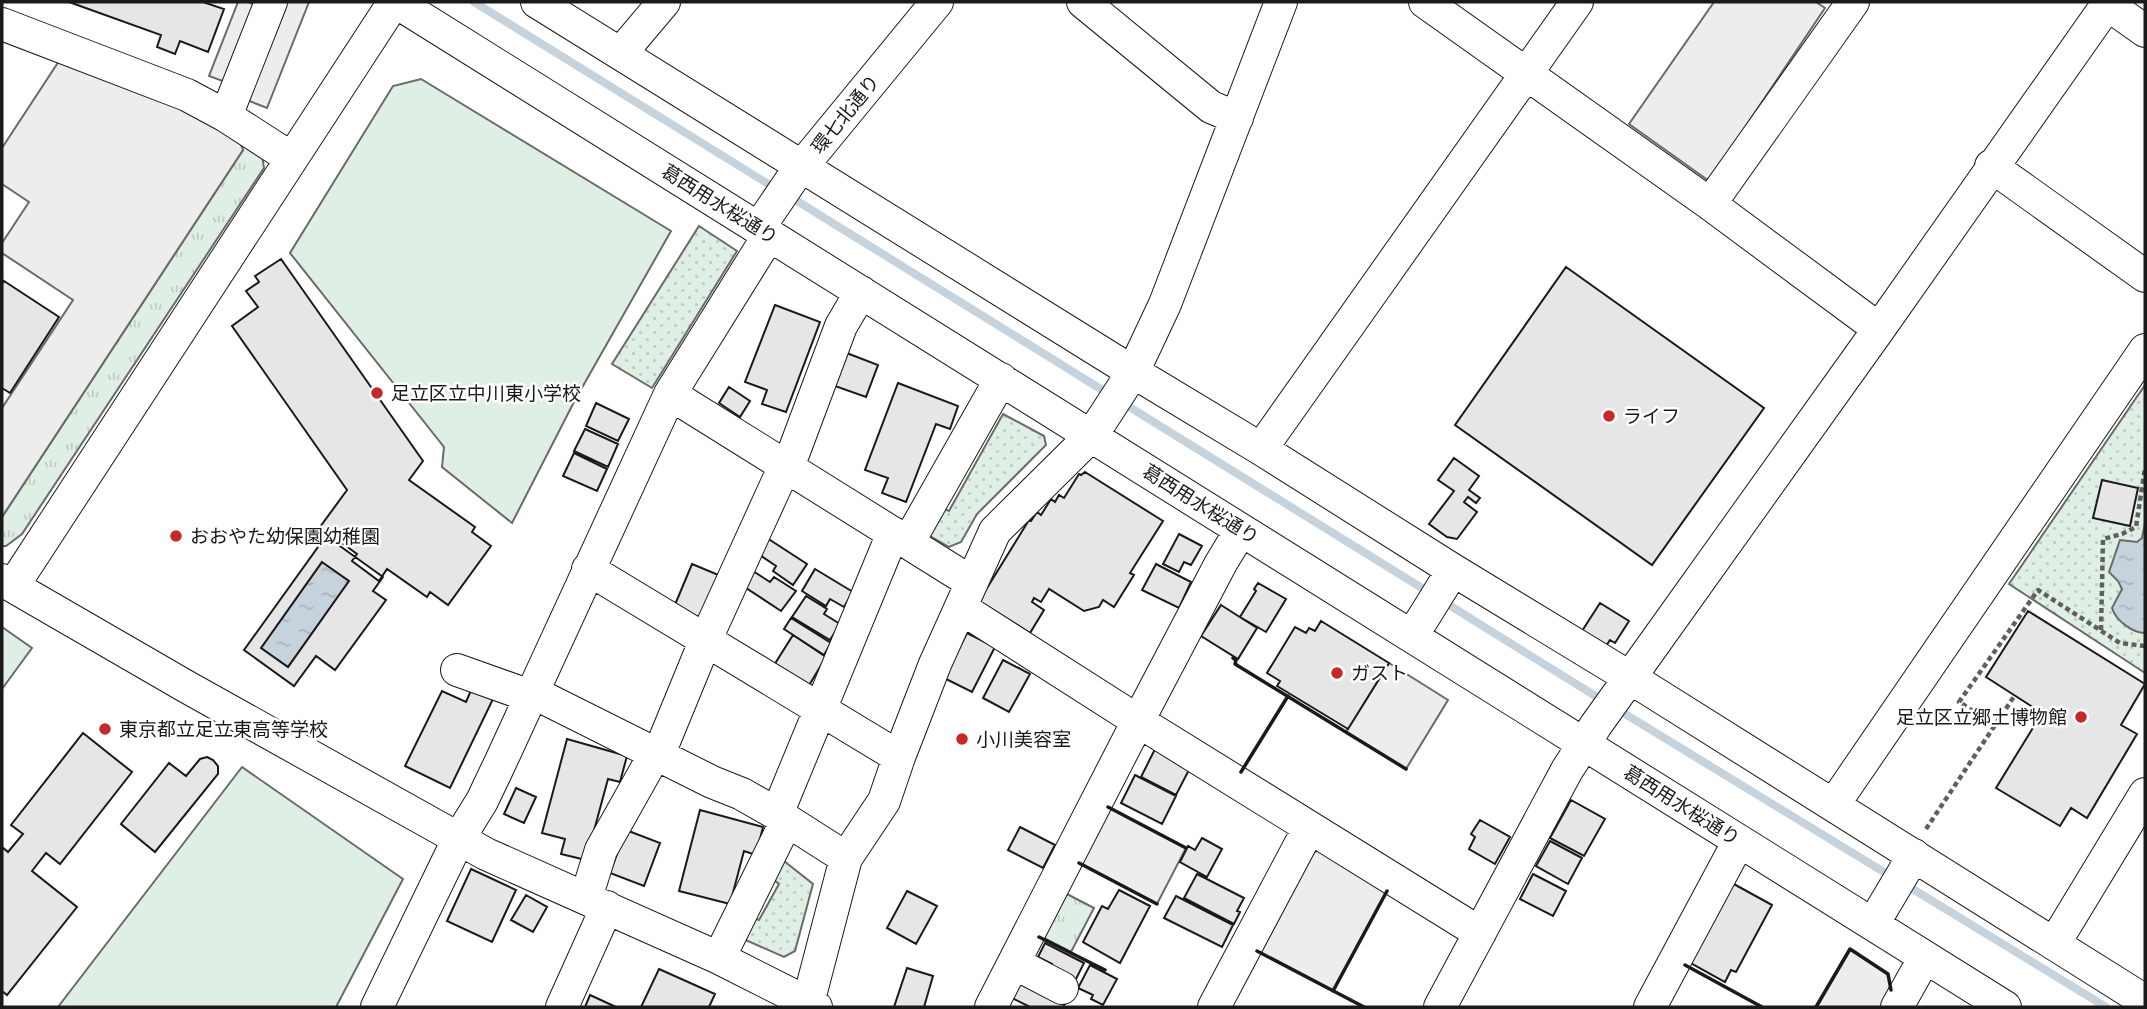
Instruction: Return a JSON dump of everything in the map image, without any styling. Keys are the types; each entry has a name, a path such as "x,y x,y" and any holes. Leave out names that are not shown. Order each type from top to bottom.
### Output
{"street":[{"path":"226,116 271,2"},
{"path":"395,2 7,583 486,854 719,958 810,1006 846,858 884,801 898,757 935,664 966,595 1000,525 1092,435 1122,389 1165,304 1281,2"},
{"name":"葛西用水桜通り","path":"395,2 766,225 861,292 1241,530 1417,627 1590,734 1739,841 1880,913 1925,957 2005,1007"},
{"path":"537,2 621,53 1122,389 1261,449 1450,574 1625,682 1834,804 1919,844 2054,944 2145,1001"},
{"path":"621,53 664,2"},
{"name":"環七北通り","path":"377,1007 459,838 482,801 670,394 798,172 937,2"},
{"path":"1083,2 1211,107 1237,118"},
{"path":"1425,2 1710,204 1879,329"},
{"path":"1261,449 1577,2"},
{"path":"1710,204 1853,2"},
{"path":"1440,1007 1567,770 1590,734 2108,3 2145,30"},
{"path":"2,24 187,95 226,116 280,151"},
{"path":"1992,166 2145,276"},
{"path":"562,1007 596,903 601,850 637,812 656,755 706,639 785,466 821,406 841,326 861,292"},
{"path":"1834,804 2145,349"},
{"path":"719,958 782,817 821,708 901,537 1001,379"},
{"path":"670,394 901,537 966,595 1138,722 1480,933"},
{"path":"991,1007 1138,722 1241,530"},
{"path":"588,569 898,757"},
{"path":"1417,627 1450,574"},
{"path":"457,670 531,694 742,794 846,858"},
{"path":"2054,944 2145,794"},
{"path":"1214,1007 1309,828"},
{"path":"1650,1007 1739,841"},
{"path":"1880,913 1919,844"},
{"path":"1897,1007 1925,957"},
{"path":"1014,963 1062,988"}],"path":[{"path":"2101,630 2103,539 2136,527 2145,468"},
{"path":"1995,725 1959,702 2038,590 2120,643 2145,646"},
{"path":"1919,844 2015,695"}],"green space":[{"path":"421,79 671,231 575,400 512,523 442,467 444,447 290,253 393,86"},
{"path":"230,137 262,155 264,168 22,534 2,546 2,517 243,150"},
{"path":"699,226 737,251 652,388 612,364"},
{"path":"2145,385 2145,673 2009,584"},
{"path":"1003,414 1044,436 1046,445 977,514 961,542 949,547 930,536 942,508 949,511"},
{"path":"2,627 32,648 2,689"},
{"path":"242,767 403,879 336,1007 58,1007"},
{"path":"784,861 813,884 795,951 784,957 741,938 751,917 759,920 779,884 773,879"},
{"path":"1065,893 1094,908 1071,952 1042,937"}],"shaded area":[{"path":"238,2 258,6 228,83 209,76"},
{"path":"285,2 309,2 267,108 247,100"},
{"path":"1714,2 1816,2 1825,8 1709,181 1629,124"},
{"path":"61,58 198,109 238,136 243,150 2,517 2,408 73,300 2,253 2,243 29,202 2,184 2,148"},
{"path":"1389,663 1448,700 1406,769 1346,732"},
{"path":"1108,807 1186,848 1157,904 1079,863"},
{"path":"1320,850 1387,891 1333,991 1257,951 1305,855"},
{"path":"1850,949 1888,974 1892,989 1882,1007 1816,1007"}],"water":[{"path":"2145,523 2145,633 2135,631 2114,613 2112,608 2122,589 2109,572 2120,540 2137,542 2142,538"},
{"path":"322,562 349,581 288,667 261,648"}],"building":[{"path":"69,2 203,2 224,9 208,52 180,41 175,54 157,47 161,35"},
{"path":"281,259 423,461 409,480 475,527 472,532 491,546 448,605 430,592 427,597 387,569 379,581 352,561 357,554 320,527 347,490 232,326 258,307 246,291 259,282 255,276"},
{"name":"ライフ","path":"1566,267 1764,408 1652,565 1455,425"},
{"path":"4,281 59,317 10,393 2,388"},
{"path":"775,305 820,322 786,412 762,404 767,390 745,382"},
{"path":"844,352 878,365 866,397 832,385"},
{"path":"898,383 958,406 950,429 936,424 906,502 882,493 888,478 865,470"},
{"path":"729,387 750,401 740,417 719,403"},
{"path":"596,403 629,419 618,441 586,426"},
{"path":"585,429 618,444 608,467 574,451"},
{"path":"574,453 607,469 597,491 563,476"},
{"path":"1454,458 1479,476 1469,490 1480,498 1476,503 1468,497 1464,502 1477,512 1457,539 1447,537 1429,524 1454,491 1438,480"},
{"path":"1085,472 1163,521 1130,573 1134,575 1114,607 1103,600 1099,607 1084,611 1049,589 1041,602 1034,598 1032,602 1044,610 1030,633 979,601 1029,520 1031,521 1037,512 1041,515 1051,499 1055,502 1059,495 1064,498 1079,474"},
{"path":"2102,480 2138,488 2130,526 2093,518"},
{"path":"1179,534 1202,546 1191,565 1184,562 1179,572 1163,564"},
{"path":"326,536 383,577 373,591 386,600 335,670 316,656 294,686 244,650","holes":["322,562 349,581 288,667 261,648"]},
{"path":"767,538 807,564 793,585 773,571 776,566 757,553"},
{"path":"692,564 721,576 703,619 674,607"},
{"path":"1156,564 1191,582 1179,608 1142,590"},
{"path":"815,569 853,592 844,607 830,599 826,606 802,591"},
{"path":"753,571 770,582 774,577 796,591 781,611 743,586"},
{"path":"1258,583 1286,599 1266,632 1240,617"},
{"path":"806,596 827,609 824,614 840,624 830,640 792,617"},
{"path":"1600,603 1629,621 1615,643 1610,640 1606,646 1582,631"},
{"path":"1221,605 1257,628 1238,659 1201,636"},
{"path":"2028,611 2145,684 2121,725 2137,734 2087,818 2071,808 2060,826 1996,788 2042,713 1986,677"},
{"path":"791,618 831,643 824,655 784,629"},
{"path":"1321,621 1389,663 1348,729 1277,686 1280,681 1267,673 1295,627 1306,633 1309,628 1315,631"},
{"path":"967,633 995,647 972,692 944,678"},
{"path":"793,635 826,657 805,692 771,670"},
{"path":"1003,660 1030,674 1009,712 983,698"},
{"path":"472,688 493,699 450,788 405,766 442,691 466,702"},
{"path":"83,733 132,772 60,864 46,853 32,871 77,907 7,995 2,991 2,847 8,852 23,834 11,825"},
{"path":"567,739 627,756 620,782 608,779 586,860 561,854 565,839 542,833"},
{"path":"1155,749 1190,768 1176,795 1141,777"},
{"path":"207,757 218,766 218,774 155,852 121,824 169,763 186,776 200,759"},
{"path":"1135,775 1176,796 1162,824 1121,803"},
{"path":"516,788 536,797 524,823 504,814"},
{"path":"1571,800 1605,819 1584,856 1550,838"},
{"path":"700,810 763,827 756,855 744,851 730,904 679,891"},
{"path":"1480,820 1510,837 1495,864 1469,849 1475,837 1471,834"},
{"path":"1020,827 1055,845 1043,868 1008,850"},
{"path":"626,830 660,843 644,886 610,873"},
{"path":"1202,838 1222,849 1207,877 1180,862 1188,846 1195,850"},
{"path":"1550,841 1582,858 1568,884 1536,866"},
{"path":"471,869 516,890 492,942 447,921"},
{"path":"1197,874 1244,898 1234,924 1184,898"},
{"path":"1533,874 1566,891 1553,916 1520,899"},
{"path":"1732,883 1772,905 1736,972 1731,970 1725,982 1689,962"},
{"path":"1119,890 1150,906 1120,963 1083,942 1102,906 1108,909"},
{"path":"907,891 937,906 916,944 887,928"},
{"path":"526,895 547,907 533,932 511,920"},
{"path":"1176,896 1233,925 1222,947 1164,918"},
{"path":"1045,943 1084,963 1075,981 1050,968 1052,964 1038,957"},
{"path":"1090,965 1117,979 1103,1005 1091,999 1093,995 1078,988"},
{"path":"907,968 933,976 924,1007 894,1007"},
{"path":"659,969 715,994 709,1007 641,1007"},
{"path":"1020,981 1067,1000 1063,1007 1030,1007 1012,998"},
{"path":"590,995 616,1007 585,1007"}],"waterway":[{"path":"474,2 778,190"},
{"path":"789,196 1112,396"},
{"path":"1123,403 1430,593"},
{"path":"1441,600 1605,702"},
{"path":"1617,709 1892,877"},
{"path":"1903,883 2106,1007"}],"wall":[{"path":"1233,658 1236,660 1235,664 1406,769"},
{"path":"1241,772 1288,696"},
{"path":"1108,807 1186,848"},
{"path":"1079,863 1157,904"},
{"path":"1333,991 1387,891"},
{"path":"1039,937 1105,970"},
{"path":"1816,1007 1850,949 1888,974 1891,990"},
{"path":"1257,951 1364,1007"},
{"path":"1685,965 1762,1007"}],"place":[{"name":"足立区立中川東小学校","path":"377,393"},
{"name":"ライフ","path":"1609,416"},
{"name":"おおやた幼保園幼稚園","path":"176,536"},
{"name":"ガスト","path":"1337,673"},
{"name":"足立区立郷土博物館","path":"2081,717"},
{"name":"東京都立足立東高等学校","path":"105,729"},
{"name":"小川美容室","path":"962,739"}]}
